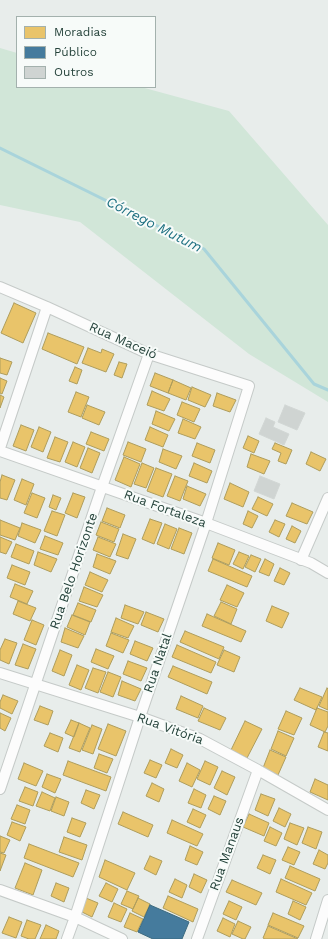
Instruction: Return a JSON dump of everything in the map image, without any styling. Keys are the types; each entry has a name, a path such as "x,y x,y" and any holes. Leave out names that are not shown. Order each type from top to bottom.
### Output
{"street":[{"name":"Rua Maceió","path":"0,287 150,354 250,386"},
{"path":"0,449 47,307"},
{"name":"Rua Belo Horizonte","path":"0,789 102,487 150,354"},
{"name":"Rua Natal","path":"67,939 206,523 250,386"},
{"name":"Rua Fortaleza","path":"0,449 102,487 206,523 311,564 328,573"},
{"path":"301,560 328,498"},
{"name":"Rua Vitória","path":"0,673 140,717 200,738 328,810"},
{"name":"Rua Manaus","path":"197,939 258,770"},
{"path":"0,890 75,917 122,939"},
{"path":"316,939 328,900"}],"green space":[{"path":"0,48 16,53 16,88 145,88 229,111 328,225 328,402 249,354 80,222 0,205"}],"building: Moradias":[{"path":"14,303 36,313 23,343 1,333"},
{"path":"48,333 84,347 77,364 42,349"},
{"path":"88,348 101,353 102,349 114,354 106,372 82,363"},
{"path":"0,358 12,362 7,375 0,373"},
{"path":"119,362 127,364 122,378 114,375"},
{"path":"75,367 82,370 77,384 69,381"},
{"path":"155,373 173,380 168,393 150,386"},
{"path":"0,378 7,381 2,394 0,393"},
{"path":"173,380 191,388 186,400 168,393"},
{"path":"192,387 211,395 205,407 188,400"},
{"path":"152,391 170,399 164,411 147,405"},
{"path":"76,392 89,397 81,417 68,412"},
{"path":"217,393 236,400 230,412 213,406"},
{"path":"0,395 4,397 0,408"},
{"path":"182,402 200,409 194,422 177,415"},
{"path":"87,405 105,412 99,425 82,418"},
{"path":"156,411 175,419 169,431 152,424"},
{"path":"183,419 201,427 195,439 178,433"},
{"path":"21,425 34,430 26,451 13,446"},
{"path":"39,427 51,432 43,452 31,447"},
{"path":"150,427 168,435 163,447 145,440"},
{"path":"91,432 109,439 104,451 86,444"},
{"path":"248,436 259,441 254,453 243,448"},
{"path":"55,437 68,442 60,462 47,458"},
{"path":"73,442 85,447 77,467 65,462"},
{"path":"128,442 146,449 141,462 123,455"},
{"path":"197,443 215,450 210,463 192,456"},
{"path":"275,443 292,450 286,464 278,461 281,453 272,449"},
{"path":"88,448 100,453 92,473 80,468"},
{"path":"163,449 182,456 176,469 159,462"},
{"path":"311,452 326,459 320,471 306,464"},
{"path":"251,454 270,461 264,474 247,467"},
{"path":"124,457 140,464 131,487 115,480"},
{"path":"142,463 154,468 146,488 134,484"},
{"path":"194,463 212,471 207,483 189,476"},
{"path":"156,468 172,474 163,497 147,491"},
{"path":"2,475 15,480 7,500 0,498 0,482"},
{"path":"175,476 188,481 180,501 167,496"},
{"path":"22,479 34,484 26,505 14,500"},
{"path":"230,483 249,492 243,507 224,499"},
{"path":"187,486 206,494 200,506 183,499"},
{"path":"32,493 45,498 37,518 24,513"},
{"path":"73,493 85,497 77,518 65,513"},
{"path":"53,495 61,498 56,510 49,507"},
{"path":"258,497 273,504 267,516 252,509"},
{"path":"292,503 313,512 307,524 286,516"},
{"path":"107,508 125,515 120,528 102,521"},
{"path":"52,511 65,515 57,536 44,531"},
{"path":"248,511 258,516 252,528 243,524"},
{"path":"150,519 162,523 154,544 142,539"},
{"path":"0,520 20,528 15,540 0,535"},
{"path":"275,520 285,524 279,537 269,532"},
{"path":"101,522 119,529 114,542 96,535"},
{"path":"22,523 41,530 35,543 18,536"},
{"path":"165,524 177,529 169,549 157,544"},
{"path":"292,526 301,531 295,543 286,539"},
{"path":"179,528 192,533 184,554 171,549"},
{"path":"123,534 136,539 128,559 116,555"},
{"path":"45,536 63,543 58,555 40,549"},
{"path":"0,537 12,542 6,554 0,552"},
{"path":"98,537 116,544 110,557 93,550"},
{"path":"218,543 235,550 229,565 212,558"},
{"path":"16,544 34,551 29,564 11,557"},
{"path":"38,552 57,559 51,572 34,565"},
{"path":"239,552 249,556 243,569 233,564"},
{"path":"97,554 116,561 110,574 93,567"},
{"path":"251,555 261,559 255,572 245,567"},
{"path":"213,559 252,576 247,587 208,571"},
{"path":"265,559 274,564 269,576 259,572"},
{"path":"12,565 30,572 25,585 7,578"},
{"path":"280,568 290,573 284,585 274,581"},
{"path":"90,572 108,580 102,592 85,585"},
{"path":"15,584 33,591 27,604 10,597"},
{"path":"227,585 244,593 237,607 220,600"},
{"path":"84,587 103,595 97,607 79,601"},
{"path":"18,601 36,608 30,621 13,614"},
{"path":"221,602 237,609 231,624 214,616"},
{"path":"78,603 96,610 91,622 73,615"},
{"path":"125,605 144,612 138,624 121,618"},
{"path":"272,606 289,613 282,628 266,621"},
{"path":"146,612 164,619 158,632 141,625"},
{"path":"207,614 246,631 241,642 202,626"},
{"path":"72,615 90,622 85,635 67,627"},
{"path":"116,618 134,626 128,638 111,632"},
{"path":"32,620 44,625 36,645 24,640"},
{"path":"65,628 84,636 78,648 61,642"},
{"path":"185,631 224,647 219,659 180,642"},
{"path":"111,633 129,640 123,653 106,646"},
{"path":"5,639 17,643 9,664 0,660 0,650"},
{"path":"135,641 153,648 147,661 130,654"},
{"path":"23,644 36,649 28,669 15,665"},
{"path":"177,645 216,662 211,673 172,657"},
{"path":"96,649 114,656 108,669 91,662"},
{"path":"60,650 72,655 64,676 52,671"},
{"path":"224,650 240,657 234,672 217,665"},
{"path":"128,661 147,668 141,681 123,674"},
{"path":"77,665 89,670 81,690 69,685"},
{"path":"173,666 212,682 207,694 168,677"},
{"path":"93,668 106,672 98,693 85,688"},
{"path":"108,672 121,677 113,697 100,692"},
{"path":"122,681 141,689 135,701 118,695"},
{"path":"300,688 322,697 316,710 294,700"},
{"path":"327,688 328,689 328,710 319,706"},
{"path":"3,695 18,701 12,714 0,708 0,702"},
{"path":"181,696 203,706 198,718 176,709"},
{"path":"40,706 53,711 48,725 34,720"},
{"path":"204,708 226,718 220,730 198,721"},
{"path":"317,708 328,712 328,726 325,732 310,725"},
{"path":"286,711 302,718 294,735 278,729"},
{"path":"0,713 11,718 5,731 0,728"},
{"path":"71,720 79,723 74,737 65,733"},
{"path":"245,721 262,729 247,758 231,750"},
{"path":"79,723 90,728 80,752 69,748"},
{"path":"108,724 126,731 116,756 98,749"},
{"path":"92,725 102,729 93,754 82,750"},
{"path":"278,731 294,738 286,756 271,749"},
{"path":"324,732 328,733 328,751 318,747"},
{"path":"50,733 63,738 58,752 44,746"},
{"path":"171,749 183,755 177,768 165,763"},
{"path":"270,750 286,757 278,775 263,768"},
{"path":"99,754 113,759 107,773 94,768"},
{"path":"150,760 162,765 156,778 144,773"},
{"path":"68,761 111,777 106,791 63,775"},
{"path":"205,761 218,767 210,785 197,779"},
{"path":"24,763 43,771 36,786 18,779"},
{"path":"187,763 200,770 192,787 179,781"},
{"path":"222,771 235,777 227,795 214,788"},
{"path":"47,774 61,779 55,793 42,787"},
{"path":"315,779 328,785 328,800 310,792"},
{"path":"152,783 164,789 159,802 146,796"},
{"path":"25,787 38,792 33,806 19,801"},
{"path":"194,789 206,795 201,808 188,803"},
{"path":"86,790 100,795 94,809 81,803"},
{"path":"42,792 55,798 50,811 36,806"},
{"path":"261,794 275,799 268,816 255,810"},
{"path":"214,796 226,801 220,815 208,809"},
{"path":"56,797 69,802 64,816 51,811"},
{"path":"17,805 30,810 25,824 11,819"},
{"path":"279,808 291,814 285,827 273,821"},
{"path":"193,809 206,815 200,828 187,822"},
{"path":"123,812 153,825 148,837 118,824"},
{"path":"249,814 269,823 264,836 243,827"},
{"path":"72,818 86,823 80,837 67,832"},
{"path":"172,820 203,834 197,846 167,833"},
{"path":"12,822 26,827 20,841 7,835"},
{"path":"290,823 304,828 297,845 284,839"},
{"path":"270,827 282,833 276,846 264,841"},
{"path":"308,827 322,832 316,849 302,843"},
{"path":"0,836 10,840 4,853 0,852"},
{"path":"64,837 87,845 82,860 59,852"},
{"path":"29,844 79,863 73,877 24,858"},
{"path":"190,846 203,852 197,865 185,860"},
{"path":"288,847 300,852 294,865 282,860"},
{"path":"319,850 328,855 328,863 325,869 313,864"},
{"path":"0,853 6,855 0,871"},
{"path":"263,855 276,860 270,874 257,868"},
{"path":"150,856 162,861 156,875 144,869"},
{"path":"105,860 135,873 127,890 99,877"},
{"path":"25,863 42,870 33,895 15,888"},
{"path":"290,866 320,879 315,891 285,878"},
{"path":"194,874 207,880 201,893 189,887"},
{"path":"175,879 187,885 182,898 169,892"},
{"path":"281,879 312,893 306,905 276,892"},
{"path":"232,880 262,893 256,905 226,892"},
{"path":"56,883 69,888 64,902 51,896"},
{"path":"106,883 118,889 112,902 99,896"},
{"path":"127,891 139,896 133,909 121,904"},
{"path":"168,896 198,909 193,922 163,908"},
{"path":"86,898 98,903 92,917 80,911"},
{"path":"138,898 150,904 144,917 132,911"},
{"path":"229,901 242,907 236,920 223,914"},
{"path":"293,901 306,907 300,920 288,914"},
{"path":"114,903 127,909 121,922 108,917"},
{"path":"130,913 143,919 137,932 124,927"},
{"path":"273,913 304,926 298,938 268,925"},
{"path":"9,917 22,922 16,938 2,933"},
{"path":"223,918 235,924 230,937 217,931"},
{"path":"27,920 41,925 35,939 29,939 21,936"},
{"path":"238,921 251,927 245,939 232,934"},
{"path":"46,925 59,931 56,939 40,939"},
{"path":"268,926 298,939 265,939 263,938"}],"building: Público":[{"path":"150,905 189,922 182,939 153,939 138,932"}],"building: Outros":[{"path":"285,405 305,413 297,430 278,422"},
{"path":"266,418 275,422 273,427 289,434 284,445 259,434"},
{"path":"260,476 280,484 274,499 254,491"}],"waterway":[{"name":"Córrego Mutum","path":"0,148 204,249 314,384 328,390"}]}
